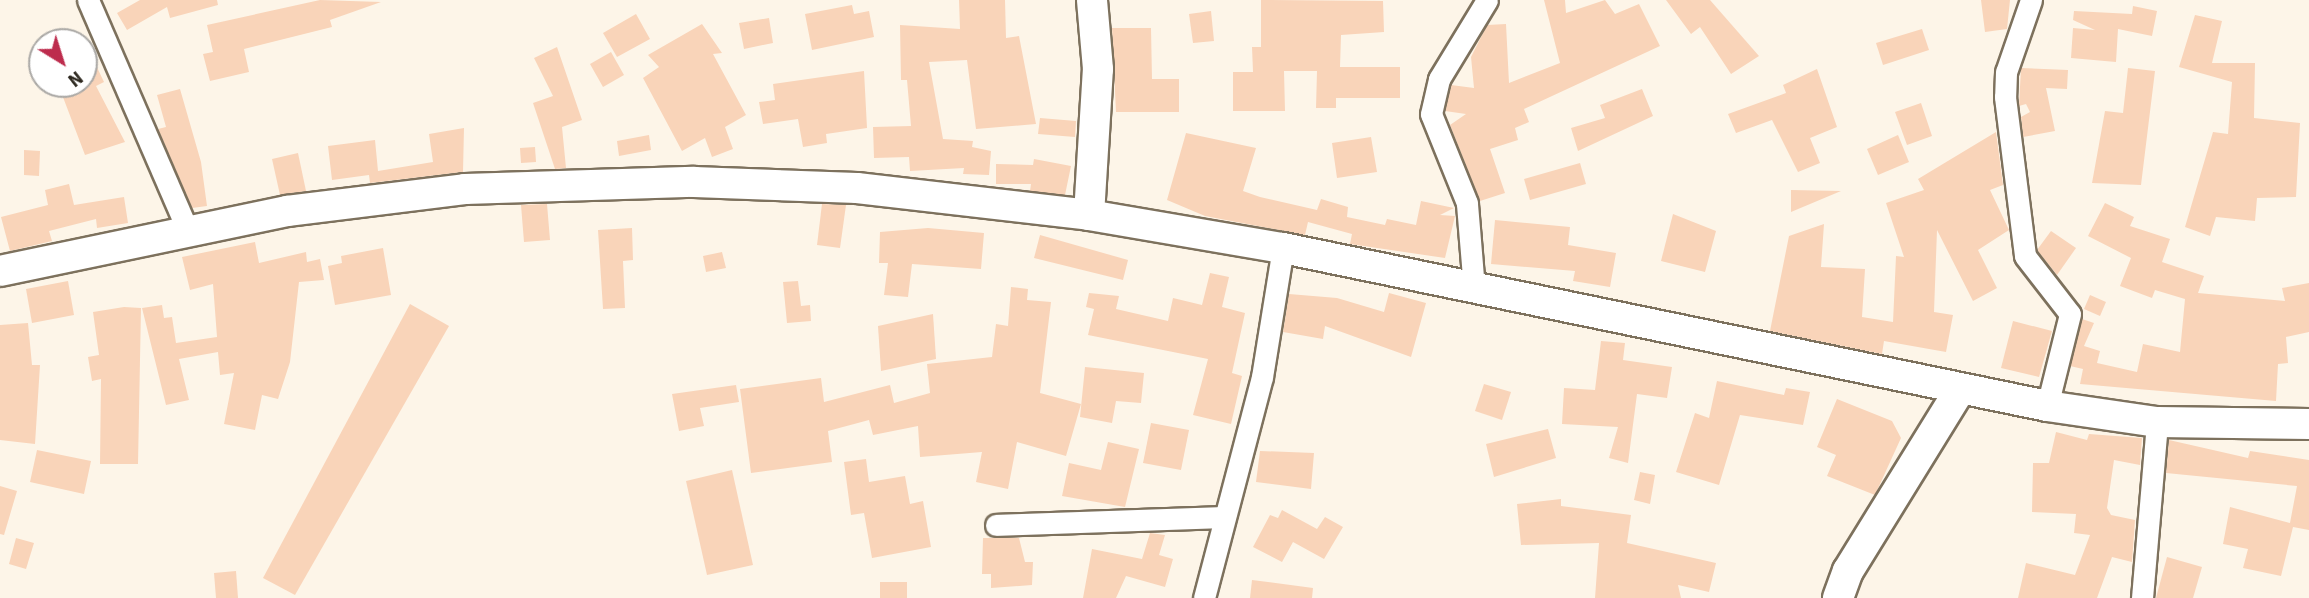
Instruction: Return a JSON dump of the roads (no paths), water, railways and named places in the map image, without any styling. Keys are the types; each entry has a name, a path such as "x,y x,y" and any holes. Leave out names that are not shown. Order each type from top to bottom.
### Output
{"main road":[{"path":"1089,215 1098,69 1092,0"},
{"path":"0,271 187,229 465,189 694,181 857,188 1089,215 1283,248 1959,391 2047,406 2157,422 2309,424"},
{"path":"1838,598 1848,570 1959,391"}],"street":[{"path":"1475,289 1467,203 1431,114 1439,79 1487,0"},
{"path":"2031,0 2006,72 2005,97 2025,256 2070,314 2047,406"},
{"path":"96,3 187,229"},
{"path":"1204,598 1221,517 1262,377 1283,248"},
{"path":"2143,598 2157,422"},
{"path":"996,525 1221,517"}]}
